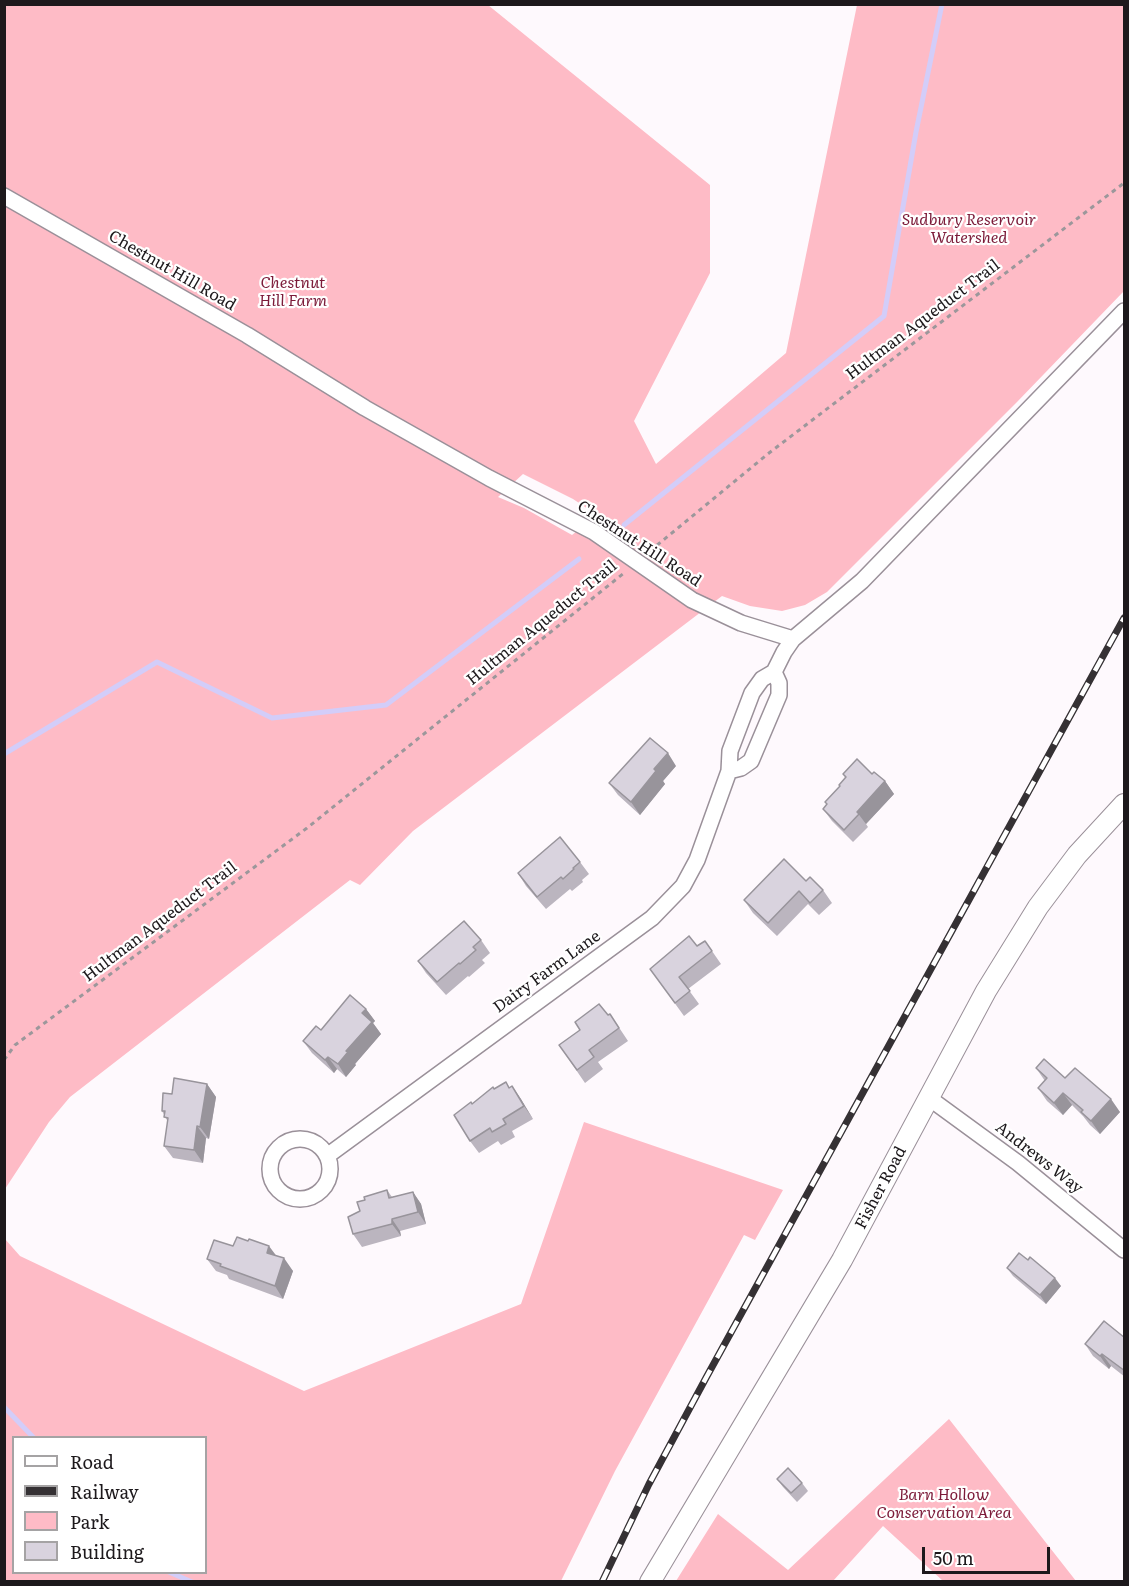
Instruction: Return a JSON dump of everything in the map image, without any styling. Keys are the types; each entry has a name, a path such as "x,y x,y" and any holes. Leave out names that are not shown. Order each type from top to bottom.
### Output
{"street":[{"name":"Chestnut Hill Road","path":"4,196 247,335 375,414 489,478 594,532 692,600 741,623 794,639"},
{"path":"794,639 862,581 1125,311"},
{"name":"Dairy Farm Lane","path":"327,1156 652,918 683,886 697,860 729,771 730,752 752,693 762,679 774,672 784,652 794,639"},
{"path":"729,771 741,768 751,760 779,695 779,683 774,672"},
{"name":"Fisher Road","path":"650,1581 842,1260 986,991 1038,907 1077,855 1125,804"},
{"name":"Andrews Way","path":"929,1098 1018,1163 1125,1250"}],"path":[{"name":"Hultman Aqueduct Trail","path":"4,1060 15,1046 307,828 637,562 768,453 1125,183"}],"green space":[{"path":"5,5 488,5 710,185 710,273 634,421 656,464 786,353 857,5 1124,5 1124,291 827,592 805,605 782,611 750,606 722,596 413,831 360,885 350,880 70,1097 49,1122 5,1189","holes":["523,474 573,499 597,515 572,535 524,508 498,497"]},
{"path":"584,1122 783,1190 755,1240 744,1235 615,1471 561,1581 5,1581 5,1239 20,1256 304,1391 521,1304"},
{"name":"Barn Hollow Conservation Area","path":"949,1419 1076,1581 943,1581 883,1526 833,1581 676,1581 718,1514 788,1570"}],"building":[{"path":"650,738 668,753 631,802 609,783"},
{"path":"857,759 872,774 874,772 885,781 844,830 823,809 827,804 825,802 846,777 843,774"},
{"path":"560,837 580,862 563,879 561,877 537,897 518,873"},
{"path":"784,859 806,881 810,877 823,890 810,903 799,891 768,923 744,900"},
{"path":"464,921 481,940 473,947 476,950 437,982 418,961"},
{"path":"689,936 697,946 705,941 712,951 679,977 690,991 675,1003 650,969"},
{"path":"350,995 366,1009 362,1013 372,1022 346,1051 348,1052 338,1064 328,1057 325,1060 303,1041 316,1026 321,1030"},
{"path":"599,1004 608,1015 610,1014 619,1028 589,1050 594,1057 577,1070 559,1045 580,1030 575,1022"},
{"path":"1044,1059 1065,1078 1075,1068 1111,1099 1091,1121 1081,1112 1083,1110 1063,1093 1054,1103 1038,1088 1047,1078 1036,1068"},
{"path":"174,1078 207,1084 194,1150 164,1146 168,1118 164,1117 165,1111 162,1111 163,1093 172,1094"},
{"path":"506,1082 509,1088 512,1086 524,1106 503,1119 506,1124 492,1132 490,1128 470,1141 454,1115 493,1087 494,1089"},
{"path":"387,1190 389,1198 413,1192 418,1212 392,1219 392,1224 353,1234 348,1217 360,1211 357,1202 365,1200 364,1197"},
{"path":"237,1237 269,1246 267,1253 284,1258 275,1286 207,1259 214,1240 233,1246"},
{"path":"1019,1253 1028,1260 1030,1257 1055,1278 1040,1295 1007,1268"},
{"path":"1104,1321 1125,1338 1125,1371 1085,1344"},
{"path":"788,1468 802,1483 791,1493 777,1479"}],"waterway":[{"path":"624,525 884,316 916,132 942,4"},
{"path":"4,754 157,662 272,718 386,705 579,559"},
{"path":"4,1407 32,1436"},
{"path":"174,1574 192,1582"}],"railway":[{"path":"602,1582 649,1484 707,1376 1124,618"}],"park label":[{"name":"Sudbury Reservoir Watershed","path":"969,229"},
{"name":"Chestnut Hill Farm","path":"293,292"}]}
